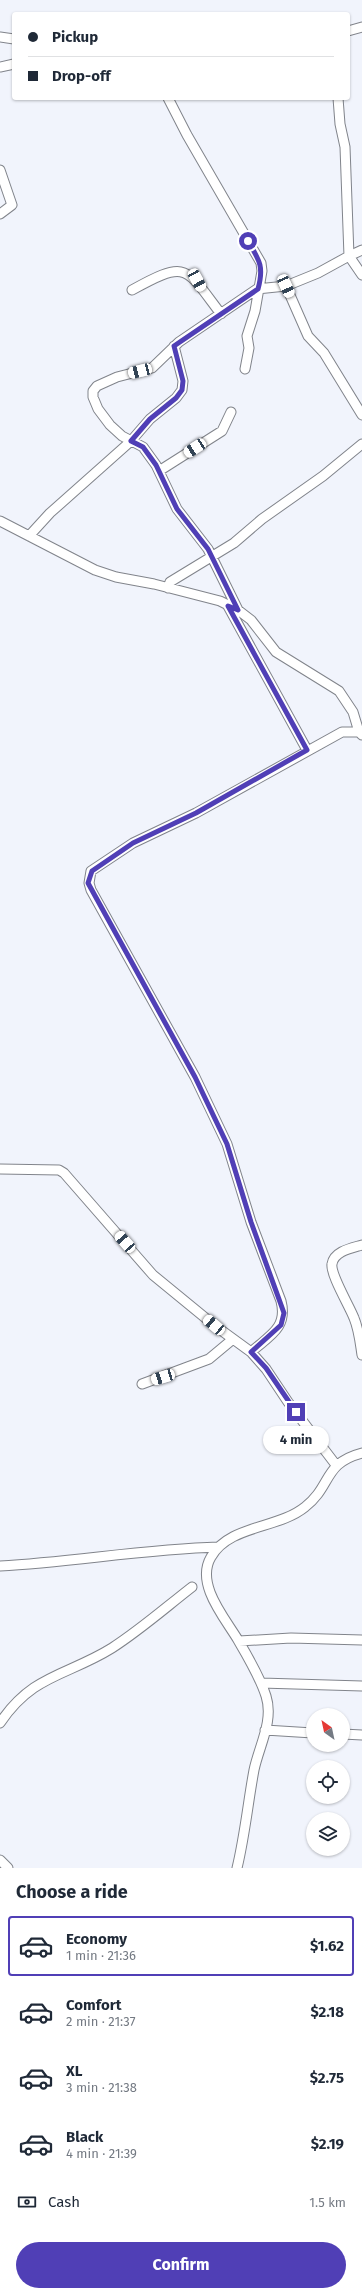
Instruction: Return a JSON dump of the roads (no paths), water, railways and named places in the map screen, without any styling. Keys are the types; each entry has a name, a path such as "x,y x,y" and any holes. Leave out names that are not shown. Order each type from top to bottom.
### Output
{"street":[{"path":"350,31 362,27"},
{"path":"0,37 12,40"},
{"path":"0,67 12,64"},
{"path":"169,100 190,141 261,263 262,271 255,311 247,336 249,348 245,369"},
{"path":"338,100 346,147 349,256 362,275"},
{"path":"0,170 12,205 0,214"},
{"path":"238,610 204,544 182,518 159,471 143,447 131,441 110,425 98,409 93,397 94,390 97,386 117,377 152,368 174,346 258,289 286,286 318,273 362,250"},
{"path":"132,290 162,274 178,271 188,273 197,280 221,314"},
{"path":"286,286 308,336 324,353 362,415"},
{"path":"29,536 50,513 131,441 150,419 176,398 182,390 183,381 174,346"},
{"path":"159,471 222,431 231,412"},
{"path":"168,588 175,579 234,543 262,519 323,476 362,444"},
{"path":"0,521 95,570 116,577 220,601 238,610 251,620 276,652 339,691 353,712 360,734 342,732 307,750 196,813 133,843 99,865 89,876 91,890 195,1077 227,1144 251,1222 281,1302 284,1313 281,1325 251,1352"},
{"path":"228,606 307,750"},
{"path":"0,1169 59,1170 64,1173 153,1275 251,1352 266,1368 288,1402 336,1464"},
{"path":"362,1245 346,1250 336,1256 332,1263 332,1269 344,1299 354,1318 362,1355"},
{"path":"142,1384 209,1359 233,1339"},
{"path":"237,1868 245,1835 254,1768 261,1750 269,1715 267,1698 261,1683 239,1640 214,1601 208,1584 207,1569 210,1559 218,1548 236,1537 280,1521 306,1507 319,1493 336,1464 350,1456 362,1453"},
{"path":"0,1566 68,1561 142,1551 218,1548"},
{"path":"0,1723 20,1698 37,1684 96,1657 112,1647 137,1631 192,1587"},
{"path":"239,1640 291,1638 362,1640"},
{"path":"261,1683 362,1686"},
{"path":"265,1730 306,1732"},
{"path":"350,1734 362,1735"},
{"path":"0,1860 8,1868"}]}
